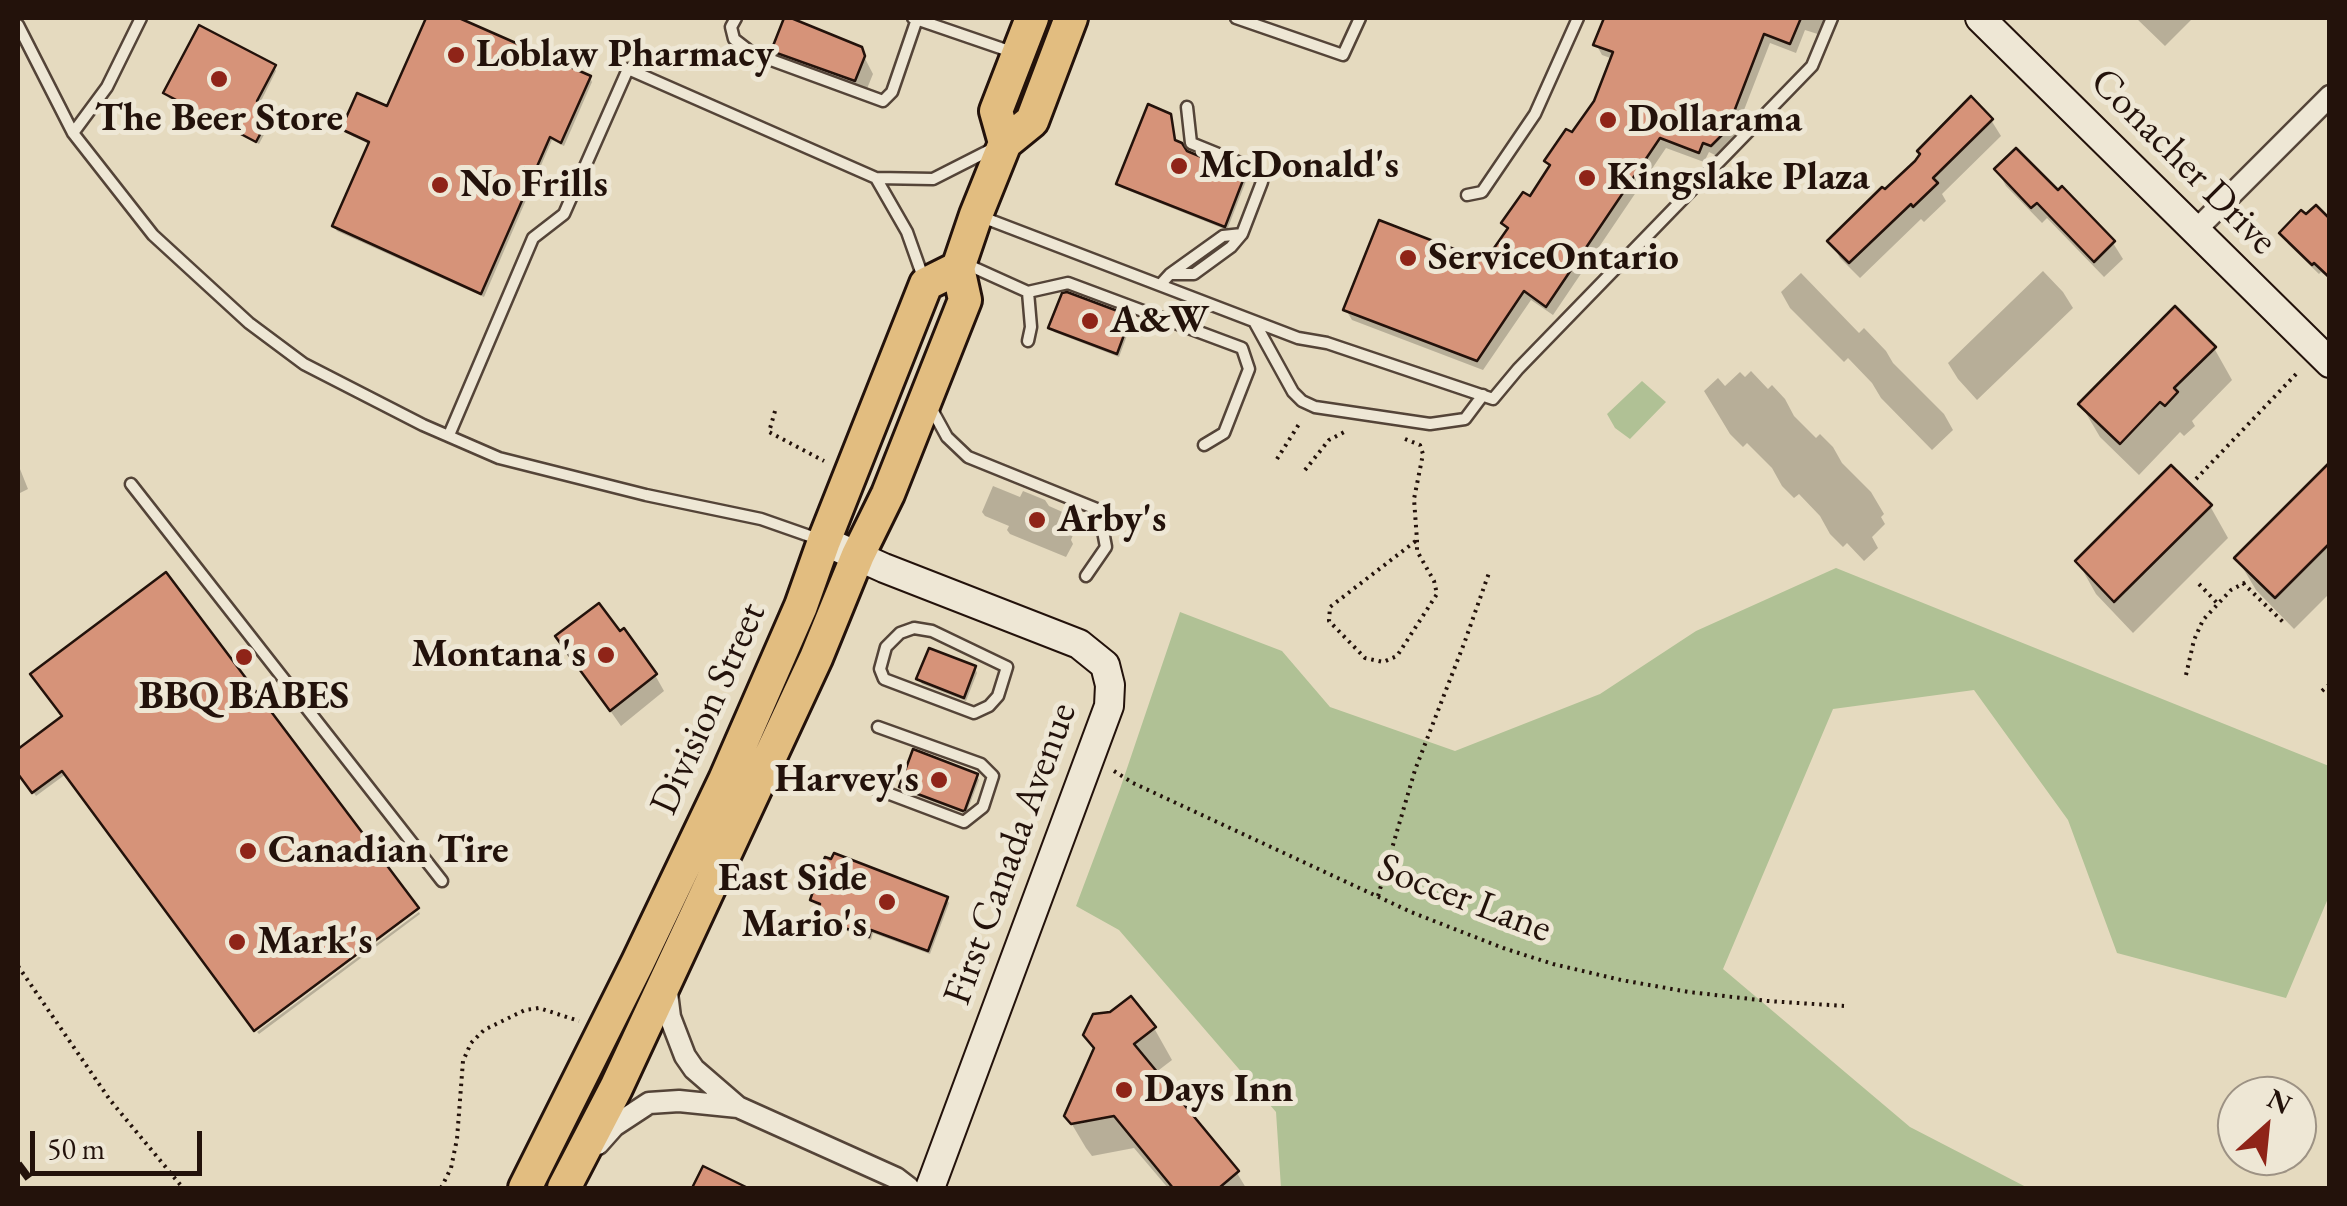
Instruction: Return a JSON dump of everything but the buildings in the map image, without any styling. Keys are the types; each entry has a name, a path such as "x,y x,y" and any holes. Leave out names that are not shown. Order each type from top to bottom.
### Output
{"main road":[{"name":"Division Street","path":"1005,143 996,111 1032,18"},
{"name":"Division Street","path":"568,1180 666,981 888,494 965,300 960,265 976,215 1005,143 1032,121 1075,23"},
{"path":"926,284 960,265"},
{"name":"Division Street","path":"524,1188 725,780 802,606 926,284"}],"street":[{"name":"Conacher Drive","path":"1980,18 2330,363"},
{"path":"2196,230 2330,96"},
{"name":"First Canada Avenue","path":"824,541 1079,644 1106,665 1110,685 1109,706 1091,757 930,1188"},
{"path":"666,981 670,1017 685,1056 694,1069 738,1107 896,1178 908,1188"},
{"path":"568,1180 614,1126 649,1104 679,1100 738,1107"}],"lane":[{"path":"73,133 106,87 141,18"},
{"path":"736,18 731,27 734,39 752,53 884,101 892,92 914,18 934,21 1018,54"},
{"path":"1236,18 1343,55 1360,18"},
{"path":"1467,194 1482,192 1536,114 1578,18"},
{"path":"976,215 1298,338 1327,343 1493,399 1812,66 1832,18"},
{"path":"18,26 73,133 153,235 249,323 304,364 423,425 499,458 761,519 824,541"},
{"path":"449,435 533,238 564,214 628,68 876,178 933,179 1005,143"},
{"path":"1160,285 1223,236 1242,234 1262,182 1254,169 1191,144 1187,107"},
{"path":"876,178 907,232 926,284"},
{"path":"960,265 1028,292 1068,283 1242,348 1249,369 1224,434 1204,445"},
{"path":"1028,292 1028,340"},
{"path":"1254,322 1293,392 1310,405 1430,424 1465,419 1483,395"},
{"path":"926,398 947,437 968,457 1099,510 1106,547 1086,576"},
{"path":"131,484 442,881"},
{"path":"914,628 932,631 1008,668 998,696 989,706 974,713 884,678 880,669 886,648 900,633 914,628"},
{"path":"858,782 964,822 984,807 993,776 981,764 878,727"}],"path":[{"path":"2196,479 2298,372"},
{"path":"1277,460 1310,405"},
{"path":"774,411 769,432 824,461"},
{"path":"1304,470 1329,440 1344,431 1364,428"},
{"path":"1403,438 1420,445 1423,454 1414,499 1417,540 1417,552 1437,594 1398,656 1382,662 1365,658 1330,621 1330,607 1417,540"},
{"path":"1378,897 1415,770 1490,570"},
{"path":"2186,675 2203,620 2231,590 2246,582 2284,623"},
{"path":"2199,584 2218,604"},
{"path":"2322,691 2330,684"},
{"name":"Soccer Lane","path":"1091,757 1133,784 1378,897 1502,948 1620,980 1689,992 1844,1006"},
{"path":"18,966 110,1100 183,1188"},
{"path":"442,1188 457,1139 464,1061 471,1043 484,1030 525,1010 539,1008 587,1023"}],"green space":[{"path":"1642,381 1666,402 1630,439 1615,428 1607,414"},
{"path":"1836,568 2329,766 2329,896 2286,998 2117,953 2068,820 1974,690 1833,709 1723,969 1910,1127 2028,1188 1281,1188 1276,1112 1119,930 1076,906 1180,612 1282,651 1330,707 1455,751 1600,694 1696,631"}],"railway":[{"path":"18,1164 36,1188"}],"place":[{"name":"Loblaw Pharmacy","path":"456,55"},
{"name":"The Beer Store","path":"219,79"},
{"name":"Dollarama","path":"1608,120"},
{"name":"McDonald's","path":"1179,166"},
{"name":"Kingslake Plaza","path":"1587,178"},
{"name":"No Frills","path":"440,185"},
{"name":"ServiceOntario","path":"1408,258"},
{"name":"A&W","path":"1090,321"},
{"name":"Arby's","path":"1037,520"},
{"name":"Montana's","path":"606,655"},
{"name":"BBQ BABES","path":"244,657"},
{"name":"Harvey's","path":"939,780"},
{"name":"Canadian Tire","path":"248,851"},
{"name":"East Side Mario's","path":"887,902"},
{"name":"Mark's","path":"237,942"},
{"name":"Days Inn","path":"1124,1090"}]}
